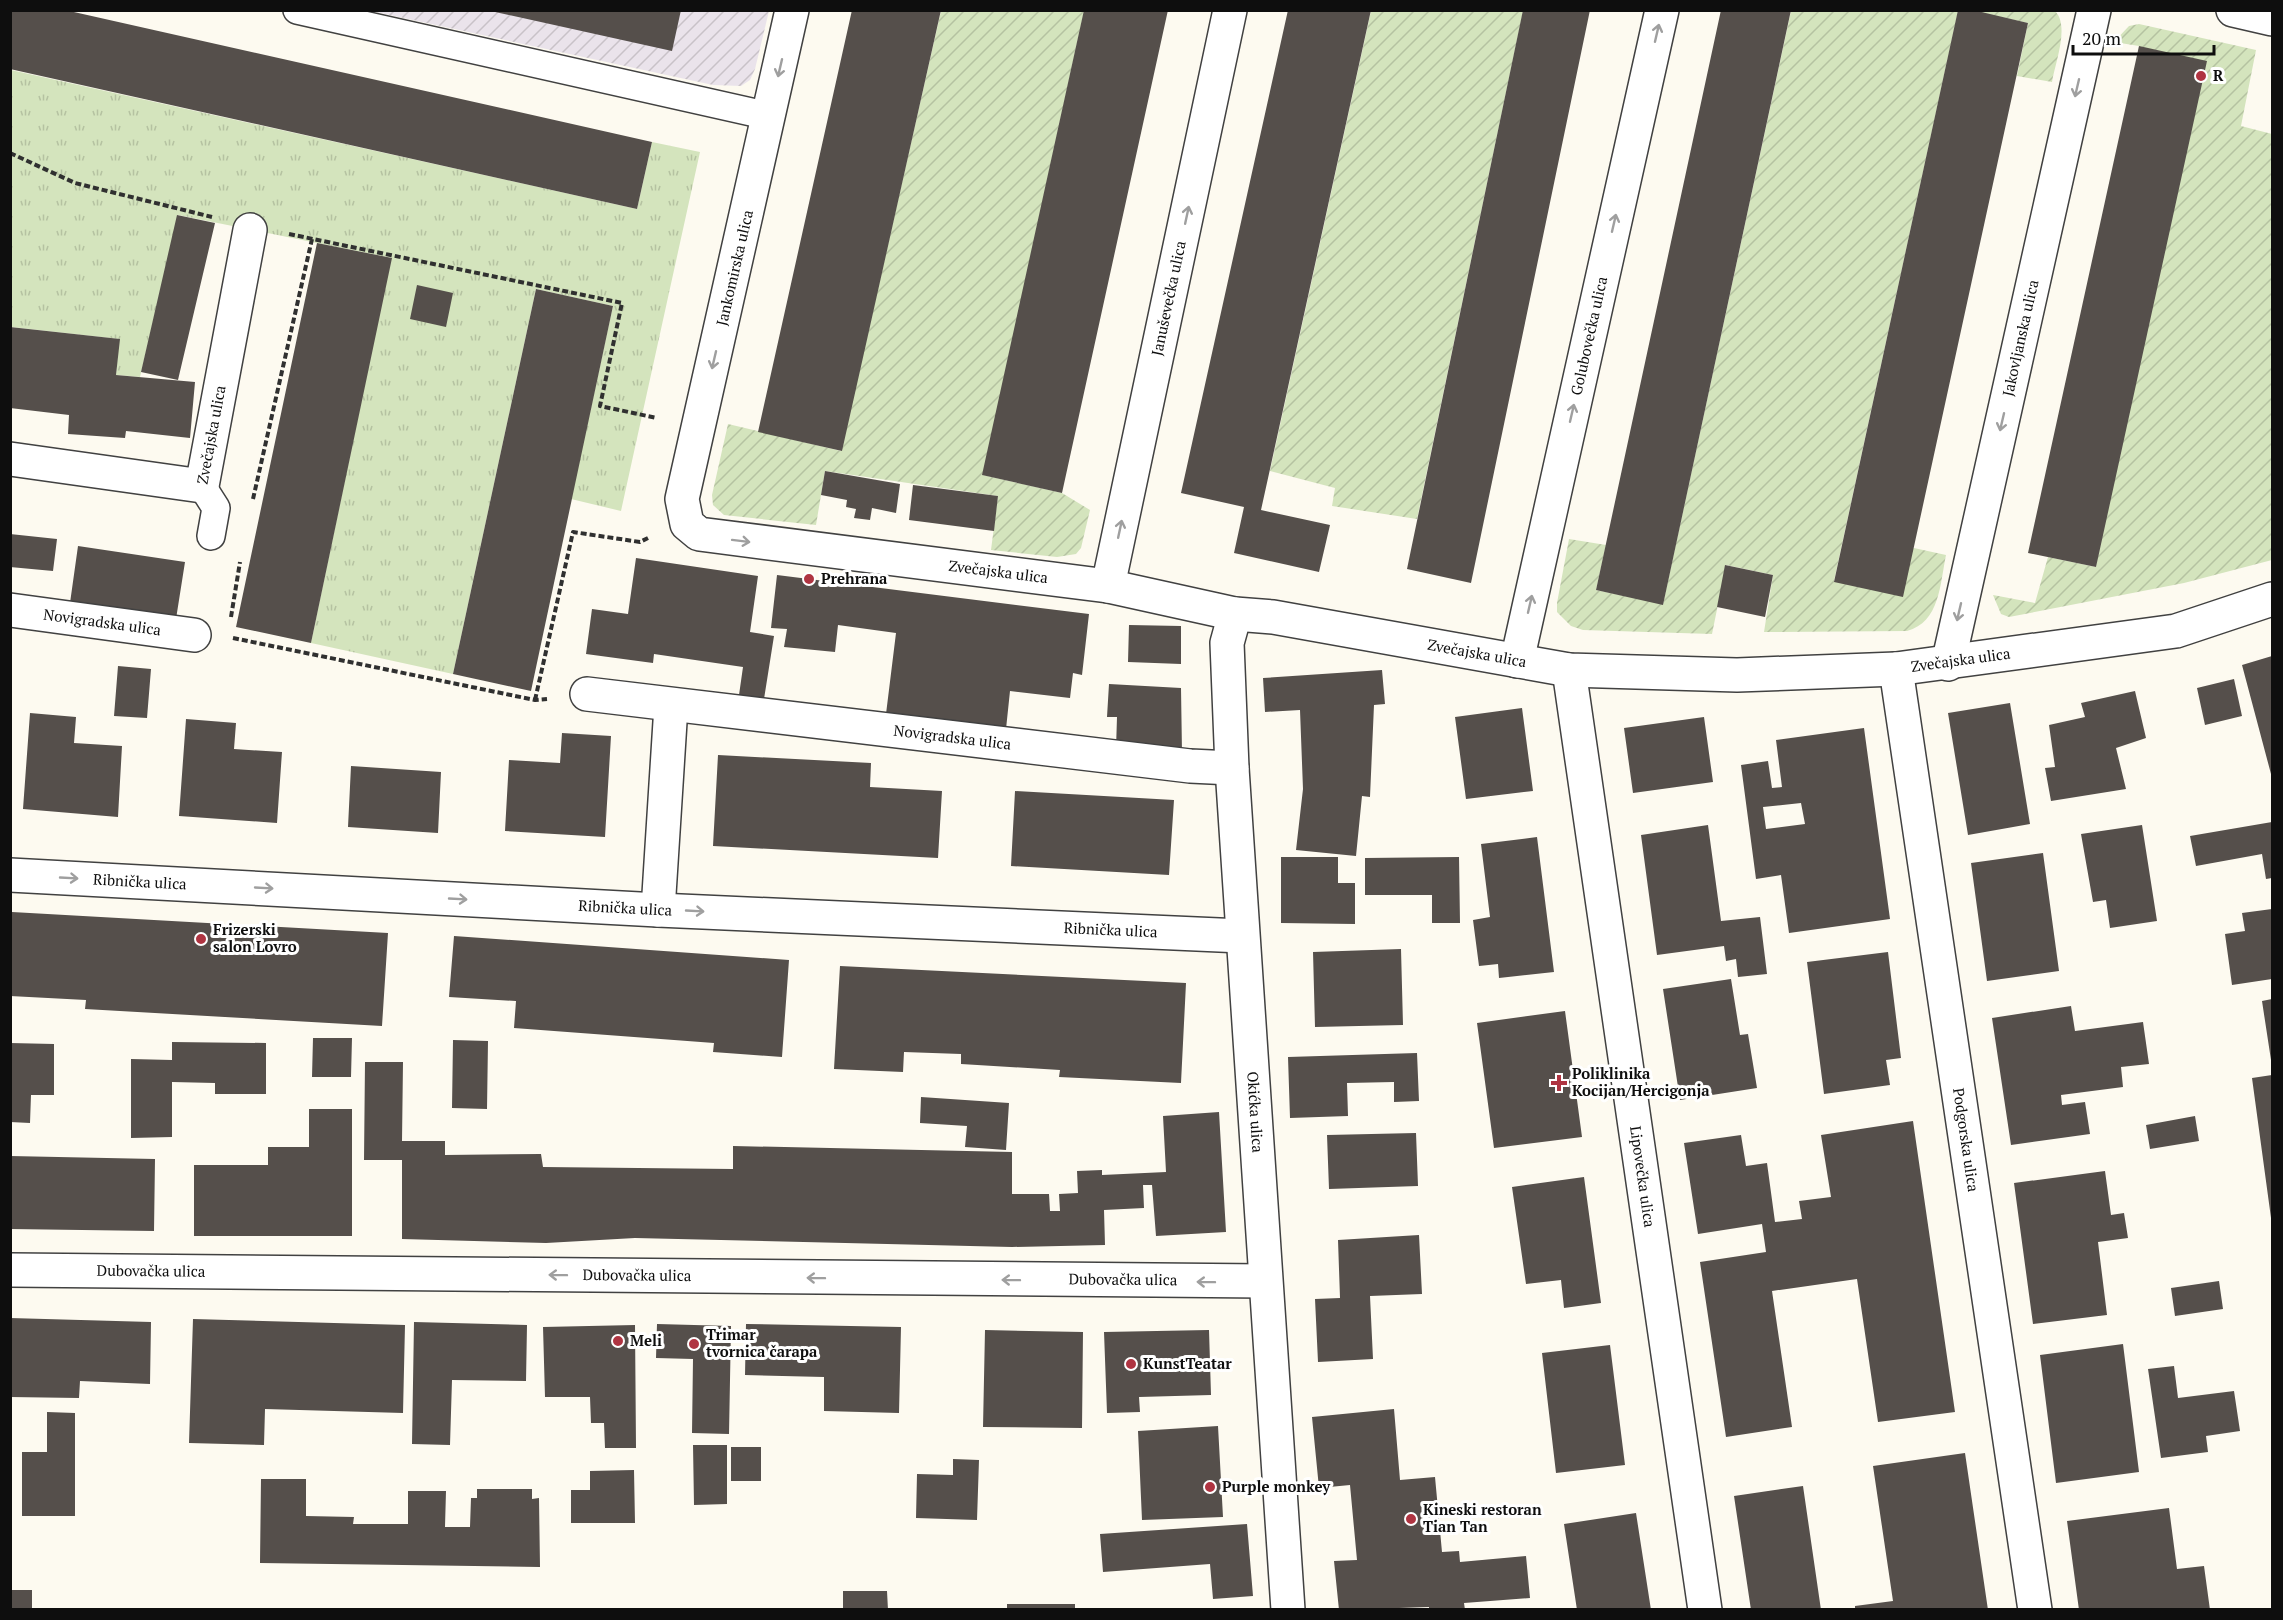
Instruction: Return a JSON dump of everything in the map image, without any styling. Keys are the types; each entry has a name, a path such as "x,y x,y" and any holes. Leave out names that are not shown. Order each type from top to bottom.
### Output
{"street":[{"name":"Jankomirska ulica","path":"687,524 682,499 792,10"},
{"name":"Januševečka ulica","path":"1108,586 1230,10"},
{"name":"Golubovečka ulica","path":"1517,661 1662,10"},
{"name":"Jakovljanska ulica","path":"1948,664 2094,10"},
{"path":"2233,10 2272,19"},
{"name":"Zvečajska ulica","path":"10,459 202,486 266,231"},
{"name":"Zvečajska ulica","path":"687,524 699,534 714,537 1108,586 1235,614 1273,617 1569,670 1737,675 1896,669 1948,664 2176,631 2272,599"},
{"name":"Novigradska ulica","path":"10,610 194,634"},
{"name":"Okićka ulica","path":"1235,614 1227,643 1232,768 1288,1610"},
{"name":"Podgorska ulica","path":"1896,669 2035,1610"},
{"name":"Lipovečka ulica","path":"1569,670 1705,1610"},
{"name":"Novigradska ulica","path":"587,694 671,706 1190,766 1232,768"},
{"path":"657,910 671,706"},
{"name":"Ribnička ulica","path":"10,875 657,910 1242,936"},
{"name":"Dubovačka ulica","path":"10,1270 1265,1281"}],"lane":[{"path":"297,10 769,116"},
{"path":"202,486 216,508 211,536"}],"path":[{"path":"10,153 75,183 217,219"},
{"path":"266,231 622,303 600,406 699,428"},
{"path":"253,502 312,239"},
{"path":"535,700 573,532 640,542 687,524"},
{"path":"227,637 241,559"},
{"path":"194,634 227,637 535,700 587,694"}],"shaded area":[{"path":"371,11 769,11 755,69 750,80 741,86 713,85"}],"green space":[{"path":"941,11 1084,11 983,475 1062,493 1090,510 1081,548 1076,554 1057,557 991,550 998,496 825,471 816,525 724,515 713,505 712,495 728,424 841,451"},
{"path":"1371,11 1523,11 1417,519 1332,506 1335,488 1270,471"},
{"path":"1791,11 1958,11 1834,581 1914,548 1946,555 1937,600 1926,619 1907,631 1764,632 1773,575 1726,565 1712,634 1583,630 1571,626 1557,612 1569,539 1606,545 1596,590 1663,604"},
{"path":"1973,11 2055,11 2061,26 2061,35 2052,82 2017,76 2028,23"},
{"path":"2139,24 2256,50 2241,126 2272,134 2272,560 2184,583 2009,617 2001,614 1993,595 2035,603 2048,557 2096,567 2139,46 2114,42 2129,26"},
{"path":"11,70 637,209 652,142 700,152 621,511 571,499 613,306 536,289 453,674 311,643 391,258 178,215 140,377 116,375 119,339 11,327"}],"building":[{"path":"10,10 65,10 652,142 637,209 10,69"},
{"path":"486,10 681,10 672,51"},
{"path":"852,10 941,10 842,451 758,432"},
{"path":"1084,10 1168,10 1062,493 982,475"},
{"path":"1288,10 1371,10 1261,510 1330,525 1319,572 1234,553 1244,507 1181,493"},
{"path":"1523,10 1590,10 1471,583 1407,569"},
{"path":"1721,10 1791,10 1663,605 1596,590"},
{"path":"1958,10 1973,10 2028,23 1903,597 1834,582"},
{"path":"2139,46 2207,61 2096,567 2028,553"},
{"path":"177,215 215,223 178,380 141,372"},
{"path":"317,243 392,258 311,643 236,627"},
{"path":"417,285 453,293 446,327 410,319"},
{"path":"536,289 613,306 531,691 453,674"},
{"path":"10,327 120,339 116,375 195,382 190,438 126,431 125,438 68,434 69,415 10,408"},
{"path":"825,471 900,484 896,513 872,508 870,520 854,518 856,509 846,507 847,500 821,495"},
{"path":"913,485 998,496 994,531 909,520"},
{"path":"10,534 57,539 53,571 10,567"},
{"path":"78,546 185,562 176,619 70,603"},
{"path":"636,558 758,576 750,632 774,636 764,699 739,695 743,667 654,654 653,663 586,654 592,609 628,614"},
{"path":"1725,565 1773,575 1765,617 1717,607"},
{"path":"777,575 1089,614 1082,675 1073,673 1070,698 1010,691 1006,729 886,714 896,633 838,625 835,652 784,647 787,629 771,628"},
{"path":"1129,625 1181,626 1181,664 1128,662"},
{"path":"2272,656 2272,774 2271,774 2242,665"},
{"path":"118,666 151,669 147,718 114,716"},
{"path":"1382,670 1385,704 1374,705 1370,797 1362,796 1356,856 1296,850 1303,789 1300,710 1265,712 1263,678"},
{"path":"2234,679 2242,716 2205,725 2197,688"},
{"path":"1109,684 1181,688 1182,753 1116,749 1117,717 1107,717"},
{"path":"2135,691 2146,738 2116,748 2126,789 2051,801 2045,768 2055,767 2049,725 2085,717 2081,703"},
{"path":"2010,703 2030,824 1968,835 1948,713"},
{"path":"1522,708 1533,791 1466,799 1455,717"},
{"path":"30,713 76,717 74,743 122,746 118,817 23,809"},
{"path":"1704,717 1713,782 1633,793 1624,728"},
{"path":"186,719 236,723 234,749 282,752 277,823 179,816"},
{"path":"1864,728 1890,919 1789,933 1781,875 1756,879 1741,765 1768,761 1772,788 1782,787 1776,740","holes":["1801,803 1805,824 1766,829 1763,807"]},
{"path":"562,733 611,736 605,837 505,831 509,760 560,763"},
{"path":"718,755 871,763 870,787 942,791 938,858 713,846"},
{"path":"351,766 441,772 438,833 348,827"},
{"path":"1015,791 1174,800 1169,875 1011,866"},
{"path":"2272,822 2272,878 2266,879 2262,854 2196,866 2190,836"},
{"path":"1708,825 1721,921 1760,917 1767,974 1738,977 1736,959 1726,961 1724,946 1657,955 1641,835"},
{"path":"2142,825 2157,921 2110,928 2106,900 2093,902 2081,834"},
{"path":"1537,837 1554,972 1499,978 1498,964 1479,966 1473,920 1490,917 1481,844"},
{"path":"2043,853 2059,971 1987,981 1971,863"},
{"path":"1281,857 1338,857 1338,883 1355,883 1355,924 1281,923"},
{"path":"1459,857 1460,923 1432,923 1432,895 1365,895 1365,858"},
{"path":"2272,909 2272,979 2232,985 2225,934 2245,931 2242,913"},
{"path":"12,912 388,933 382,1026 85,1009 86,1000 10,996"},
{"path":"454,936 789,960 782,1057 713,1052 714,1043 514,1028 516,1001 449,997"},
{"path":"1401,949 1403,1025 1315,1027 1313,952"},
{"path":"1888,952 1901,1058 1886,1060 1890,1085 1824,1094 1807,962"},
{"path":"840,966 1186,983 1181,1083 1059,1077 1060,1070 961,1064 961,1054 904,1052 903,1072 834,1069"},
{"path":"1731,979 1740,1035 1748,1034 1757,1088 1680,1100 1663,989"},
{"path":"2272,999 2272,1060 2271,1060 2262,1001"},
{"path":"2071,1006 2075,1031 2143,1022 2149,1064 2121,1067 2123,1087 2061,1095 2062,1105 2085,1102 2090,1134 2011,1145 1992,1018"},
{"path":"1565,1011 1582,1137 1494,1148 1477,1023"},
{"path":"313,1038 352,1038 351,1077 312,1077"},
{"path":"453,1040 488,1041 487,1109 452,1108"},
{"path":"172,1042 266,1043 266,1094 215,1094 215,1083 172,1082 172,1137 131,1138 131,1059 172,1060"},
{"path":"10,1043 54,1044 54,1095 31,1095 30,1123 10,1122"},
{"path":"1417,1053 1419,1101 1394,1102 1394,1082 1347,1083 1348,1116 1290,1118 1288,1057"},
{"path":"365,1062 403,1062 402,1141 445,1141 445,1155 541,1154 543,1167 733,1169 733,1146 1012,1152 1012,1194 1049,1194 1050,1211 1060,1211 1059,1194 1078,1193 1077,1171 1102,1170 1102,1175 1166,1172 1163,1116 1219,1112 1226,1232 1156,1236 1152,1185 1143,1185 1144,1208 1104,1210 1105,1245 1012,1247 635,1238 546,1243 402,1239 402,1160 364,1160"},
{"path":"2272,1075 2272,1217 2271,1218 2252,1078"},
{"path":"921,1097 1009,1103 1006,1150 965,1147 967,1126 920,1123"},
{"path":"309,1109 352,1109 352,1236 194,1236 194,1165 268,1165 268,1147 309,1147"},
{"path":"2195,1116 2199,1141 2150,1149 2146,1125"},
{"path":"1913,1121 1955,1412 1878,1422 1857,1279 1772,1291 1792,1427 1726,1437 1700,1262 1766,1252 1762,1224 1698,1234 1684,1143 1741,1135 1746,1166 1767,1163 1775,1222 1802,1219 1799,1201 1831,1197 1821,1135"},
{"path":"1416,1133 1418,1186 1329,1189 1327,1135"},
{"path":"10,1156 155,1159 154,1231 10,1229"},
{"path":"2105,1171 2111,1215 2124,1213 2128,1238 2098,1242 2107,1315 2033,1324 2014,1183"},
{"path":"1584,1177 1601,1303 1564,1308 1561,1280 1526,1284 1512,1187"},
{"path":"1419,1235 1422,1294 1370,1296 1373,1359 1318,1362 1315,1299 1340,1298 1338,1240"},
{"path":"2219,1281 2223,1309 2175,1316 2171,1288"},
{"path":"10,1318 151,1322 150,1384 80,1381 79,1398 10,1397"},
{"path":"193,1319 405,1325 403,1413 265,1409 264,1445 189,1443"},
{"path":"414,1322 527,1325 526,1381 452,1380 450,1445 412,1444"},
{"path":"657,1324 731,1326 729,1434 692,1433 693,1359 656,1358"},
{"path":"746,1324 901,1327 899,1413 824,1411 824,1377 745,1375"},
{"path":"635,1325 636,1448 605,1448 604,1423 591,1423 590,1397 545,1397 543,1327"},
{"path":"985,1330 1083,1332 1082,1428 983,1427"},
{"path":"1209,1330 1211,1395 1139,1397 1140,1412 1107,1413 1104,1332"},
{"path":"2123,1344 2139,1472 2056,1483 2040,1355"},
{"path":"1610,1345 1625,1465 1556,1473 1542,1353"},
{"path":"2174,1366 2178,1398 2234,1391 2240,1431 2206,1436 2208,1452 2161,1458 2148,1369"},
{"path":"1394,1409 1400,1480 1435,1477 1442,1552 1459,1551 1460,1562 1526,1556 1530,1598 1464,1603 1465,1610 1429,1610 1429,1607 1339,1610 1334,1561 1357,1560 1350,1485 1319,1488 1312,1417"},
{"path":"47,1412 75,1413 75,1516 22,1516 22,1452 47,1452"},
{"path":"1218,1426 1223,1517 1142,1520 1138,1431"},
{"path":"693,1445 727,1445 727,1504 694,1505"},
{"path":"731,1447 761,1447 761,1481 731,1481"},
{"path":"1965,1453 1988,1610 1855,1610 1855,1606 1893,1601 1873,1466"},
{"path":"953,1459 979,1460 977,1520 916,1518 917,1474 953,1475"},
{"path":"634,1470 635,1523 571,1523 571,1490 590,1490 590,1471"},
{"path":"261,1479 306,1479 306,1516 354,1517 353,1524 408,1524 408,1491 446,1491 445,1527 470,1527 471,1498 477,1498 477,1489 532,1489 532,1499 539,1498 540,1567 260,1563"},
{"path":"1803,1486 1821,1610 1751,1610 1734,1496"},
{"path":"2169,1508 2177,1569 2204,1566 2210,1610 2079,1610 2067,1521"},
{"path":"1636,1513 1651,1610 1577,1610 1564,1524"},
{"path":"1247,1524 1253,1596 1213,1599 1210,1564 1103,1572 1100,1534"},
{"path":"10,1590 32,1590 32,1610 10,1610"},
{"path":"843,1591 887,1591 888,1610 843,1610"},
{"path":"1007,1604 1075,1604 1075,1610 1007,1610"}],"place":[{"name":"R","path":"2201,76"},
{"name":"Prehrana","path":"809,579"},
{"name":"Frizerski salon Lovro","path":"201,939"},
{"name":"Poliklinika Kocijan/Hercigonja","path":"1559,1083"},
{"name":"Meli","path":"618,1341"},
{"name":"Trimar tvornica čarapa","path":"694,1344"},
{"name":"KunstTeatar","path":"1131,1364"},
{"name":"Purple monkey","path":"1210,1487"},
{"name":"Kineski restoran Tian Tan","path":"1411,1519"}]}
